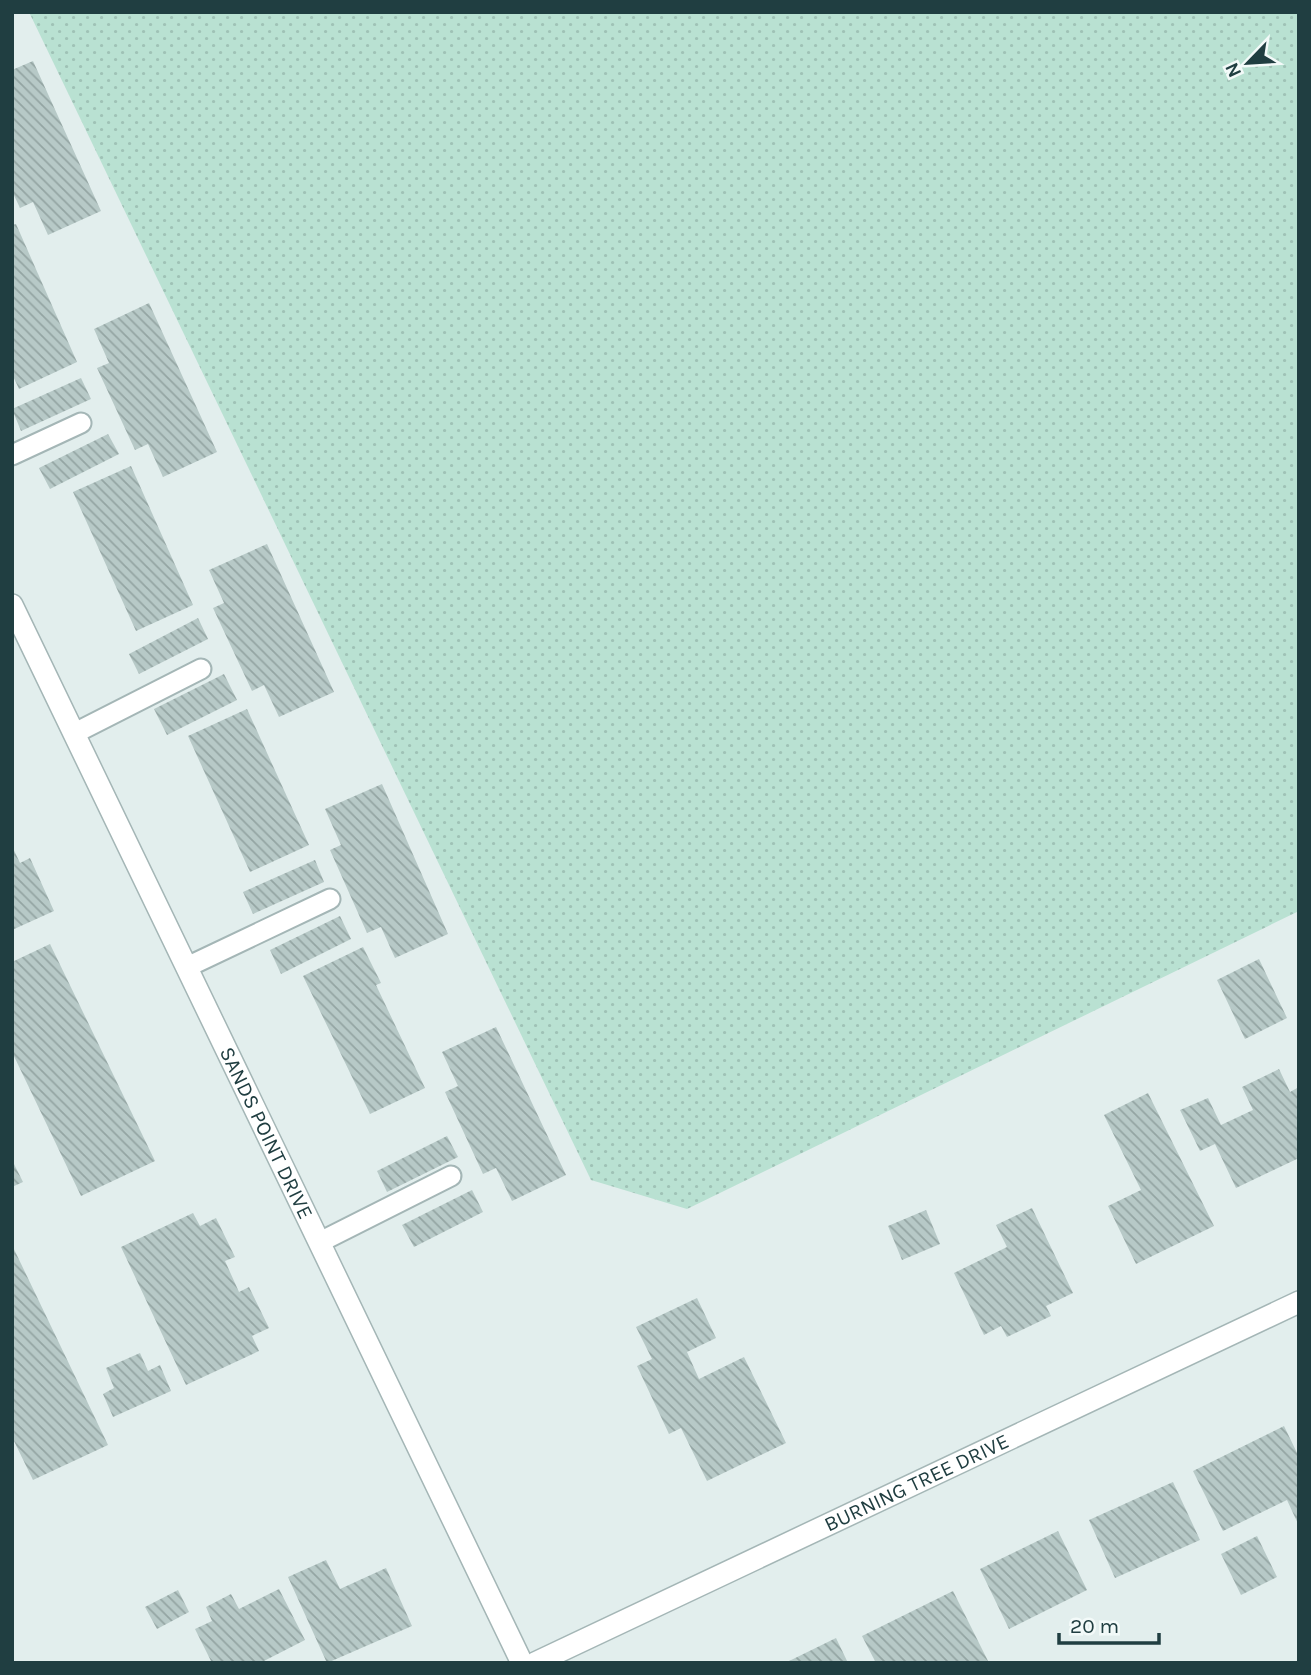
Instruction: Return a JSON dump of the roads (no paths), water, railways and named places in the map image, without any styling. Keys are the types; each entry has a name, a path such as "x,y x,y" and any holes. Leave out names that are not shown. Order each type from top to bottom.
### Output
{"street":[{"name":"SANDS POINT DRIVE","path":"12,605 522,1663"},
{"name":"BURNING TREE DRIVE","path":"535,1663 1299,1302"}],"lane":[{"path":"12,455 81,423"},
{"path":"75,733 201,669"},
{"path":"187,967 330,900"},
{"path":"320,1242 451,1176"}]}
